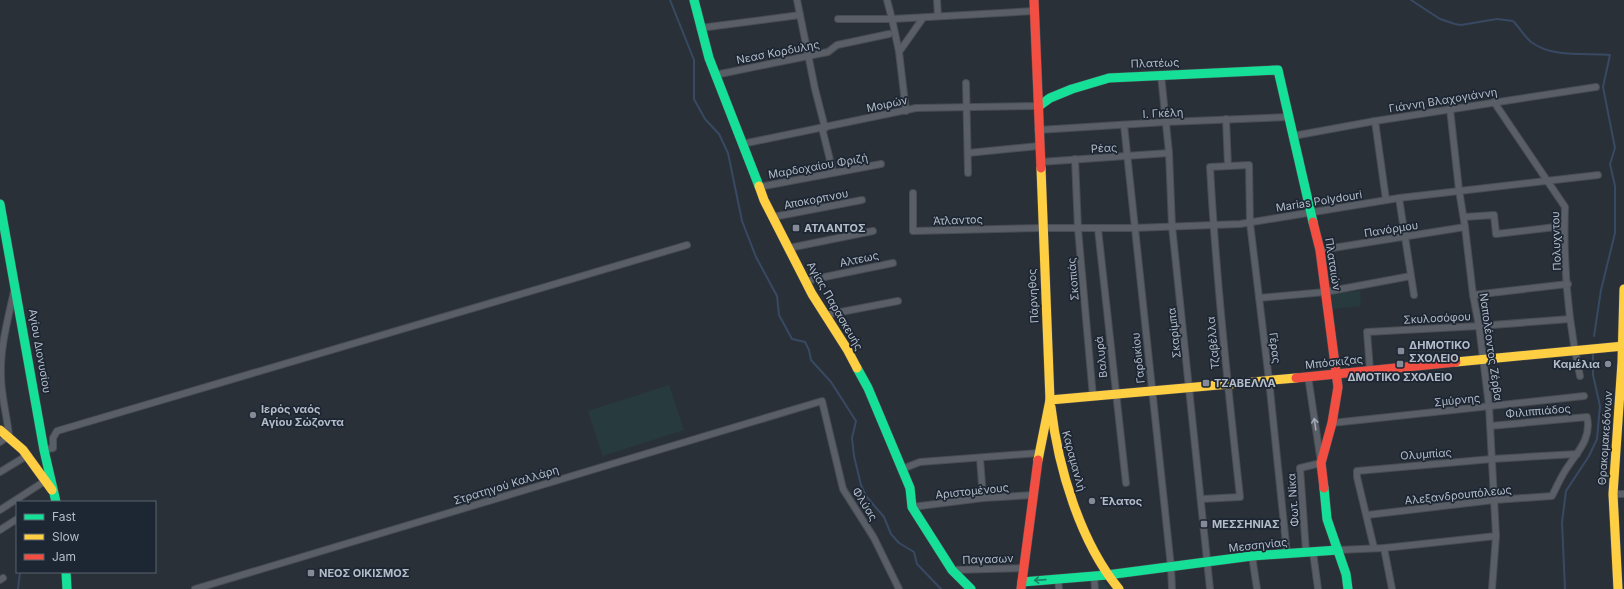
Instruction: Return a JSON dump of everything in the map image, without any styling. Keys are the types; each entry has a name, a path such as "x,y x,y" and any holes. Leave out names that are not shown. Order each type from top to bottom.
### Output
{"street":[{"name":"Αγίας Παρασκευής","path":"694,0 708,58 759,187 773,217 805,281 847,349 868,388 910,488 912,508 952,570 971,589"},
{"path":"797,0 833,172"},
{"path":"886,0 892,19 899,52 906,111"},
{"path":"937,0 938,16"},
{"name":"Πάρνηθος","path":"1022,585 1039,453 1050,400 1034,0"},
{"path":"838,19 923,18 1034,11"},
{"path":"700,28 800,14"},
{"path":"899,52 910,39 923,18"},
{"name":"Νεασ Κορδυλης","path":"715,75 828,52 837,45 889,34"},
{"name":"Πλατέως","path":"1039,106 1054,97 1103,79 1117,77 1278,70"},
{"name":"Πλαταιών","path":"1278,70 1320,250 1338,388 1332,424 1321,463"},
{"name":"Σκαρίμπα","path":"1161,75 1169,153 1172,226 1202,500 1210,589"},
{"path":"966,83 968,173"},
{"name":"Γιάννη Βλαχογιάννη","path":"1293,136 1375,121 1596,87"},
{"name":"Πολυχντου","path":"1494,102 1565,206 1564,226 1570,319 1574,350 1580,376"},
{"name":"Μοιρών","path":"742,144 916,108 1039,106"},
{"name":"Ναπολέοντος Ζέρβα","path":"1450,109 1459,190 1464,217 1473,295 1479,326 1489,406 1496,536 1492,589"},
{"name":"Ι. Γκέλη","path":"1038,130 1166,122 1289,117"},
{"path":"1226,119 1228,166"},
{"path":"1375,121 1386,200"},
{"name":"Γαρδικίου","path":"1124,125 1171,567 1172,589"},
{"path":"968,153 1039,146"},
{"name":"Ρέας","path":"1040,162 1169,153"},
{"name":"Σκοπιάς","path":"1075,159 1078,229 1093,397"},
{"name":"Μαρδοχαίου Φριζή","path":"759,187 881,164"},
{"name":"Γέρας","path":"1228,166 1249,165 1250,223 1269,380 1287,554"},
{"name":"Τζαβέλλα","path":"1202,500 1240,497 1227,384 1213,225 1210,167 1228,166"},
{"name":"Marias Polydouri","path":"1042,228 1098,229 1250,223 1399,198 1598,175"},
{"name":"Άτλαντος","path":"913,193 913,231 1042,228"},
{"path":"1399,198 1414,295"},
{"name":"Αποκορπνου","path":"773,217 862,200"},
{"name":"Αγίου Διονυσίου","path":"0,204 3,232 15,283 44,450 56,500"},
{"path":"1464,217 1494,215 1496,234 1564,226"},
{"name":"Πανόρμου","path":"1320,250 1465,227"},
{"name":"Βαλυρά","path":"1098,229 1115,395 1126,483"},
{"path":"789,248 873,231"},
{"path":"0,472 37,453 52,448 53,438 57,431 687,245"},
{"name":"Αλτεως","path":"805,281 893,263"},
{"path":"1259,298 1325,292 1411,276"},
{"path":"10,436 2,400 1,375 2,348 15,283"},
{"path":"1473,295 1568,284"},
{"name":"Θρακομακεδόνων","path":"1620,587 1612,494 1621,423 1624,289"},
{"path":"825,315 898,301"},
{"name":"Σκυλοσόφου","path":"1370,370 1367,332 1570,319"},
{"name":"Μπόσκιζας","path":"1050,400 1623,346"},
{"name":"Πλαταιών","path":"1308,376 1321,463 1327,519 1346,574 1348,589"},
{"name":"Σμύρνης","path":"1332,424 1584,396"},
{"name":"Καραμανλή","path":"1050,400 1053,432 1067,487 1090,542 1107,575 1119,589"},
{"name":"Στρατηγού Καλλάρη","path":"195,589 822,401"},
{"name":"Φλύας","path":"822,401 843,488 874,538 899,589"},
{"name":"Φιλιππιάδος","path":"1490,426 1587,417 1589,428 1585,441 1577,454"},
{"path":"0,430 10,436 30,457 56,500"},
{"path":"0,442 10,436"},
{"path":"902,469 920,462 1039,453"},
{"name":"Ολυμπίας","path":"1374,548 1357,477 1357,471 1492,459 1577,454"},
{"name":"Αλεξανδρουπόλεως","path":"1367,514 1494,500 1552,496 1566,470 1577,454"},
{"path":"980,458 983,498"},
{"name":"Φωτ. Νίκα","path":"1318,589 1310,552 1300,468 1321,463"},
{"path":"0,510 45,481"},
{"path":"1612,494 1624,494"},
{"name":"Αριστομένους","path":"912,508 983,498 1034,495"},
{"path":"0,530 16,520"},
{"name":"Μεσσηνίας","path":"1022,585 1058,579 1107,575 1252,556 1384,548 1496,536"},
{"path":"1384,548 1392,589"},
{"path":"1252,556 1257,589"},
{"name":"Παγασων","path":"952,570 1024,568"},
{"path":"66,573 67,589"},
{"path":"1094,576 1095,589"},
{"path":"1058,579 1059,589"}],"green space":[{"path":"1360,291 1361,306 1333,309 1331,294"},
{"path":"669,385 684,430 603,456 588,411"},
{"path":"1097,581 1103,581 1110,589 1098,589"}],"waterway":[{"path":"670,0 694,60 694,99 705,119 719,134 728,153 742,221 756,257 777,296 779,315 792,339 805,342 809,350 811,360 831,382 856,421 852,438 854,456 861,485 866,496 884,517 891,534 899,543 914,552 917,564 941,589"},
{"path":"1411,0 1440,19 1455,24 1461,25 1497,19 1513,21 1531,42 1539,47 1559,53 1610,55 1603,87 1615,148 1610,164 1615,186 1615,233 1601,290 1594,336"},
{"path":"1565,589 1562,522 1566,491 1589,456 1597,439 1600,406 1593,375 1593,355"},
{"path":"18,589 20,573"}],"traffic: fast":[{"path":"694,0 709,58 759,186"},
{"path":"1039,106 1050,98 1072,89 1109,78 1278,70 1313,222"},
{"path":"0,204 44,450 56,501"},
{"path":"857,368 868,388 910,488 912,507 952,570 971,589"},
{"path":"1324,488 1327,519 1346,574 1348,589"},
{"path":"1022,582 1107,575 1252,556 1338,550"},
{"path":"66,573 67,589"}],"traffic: slow":[{"path":"1038,460 1050,400 1041,168"},
{"path":"759,186 764,200 812,294 847,349 857,368"},
{"path":"1618,589 1613,494 1622,362 1624,289"},
{"path":"1456,362 1624,346"},
{"path":"1050,400 1296,378"},
{"path":"1051,407 1059,454 1073,503 1082,527 1093,549 1105,570 1119,589"},
{"path":"0,430 23,450 52,490"}],"traffic: jam":[{"path":"1034,0 1041,168"},
{"path":"1313,222 1320,250 1338,387 1332,423 1321,463 1324,488"},
{"path":"1296,378 1456,362"},
{"path":"1021,589 1038,460"}],"place":[{"name":"ΑΤΛΑΝΤΟΣ","path":"796,228"},
{"name":"ΔΗΜΟΤΙΚΟ ΣΧΟΛΕΙΟ","path":"1401,351"},
{"name":"ΔΜΟΤΙΚΟ ΣΧΟΛΕΙΟ","path":"1400,364"},
{"name":"Καμέλια","path":"1608,364"},
{"name":"ΤΖΑΒΕΛΛΑ","path":"1206,383"},
{"name":"Ιερός ναός Αγίου Σώζοντα","path":"253,415"},
{"name":"Έλατος","path":"1092,501"},
{"name":"ΜΕΣΣΗΝΙΑΣ","path":"1204,524"},
{"name":"ΝΕΟΣ ΟΙΚΙΣΜΟΣ","path":"311,573"}]}
